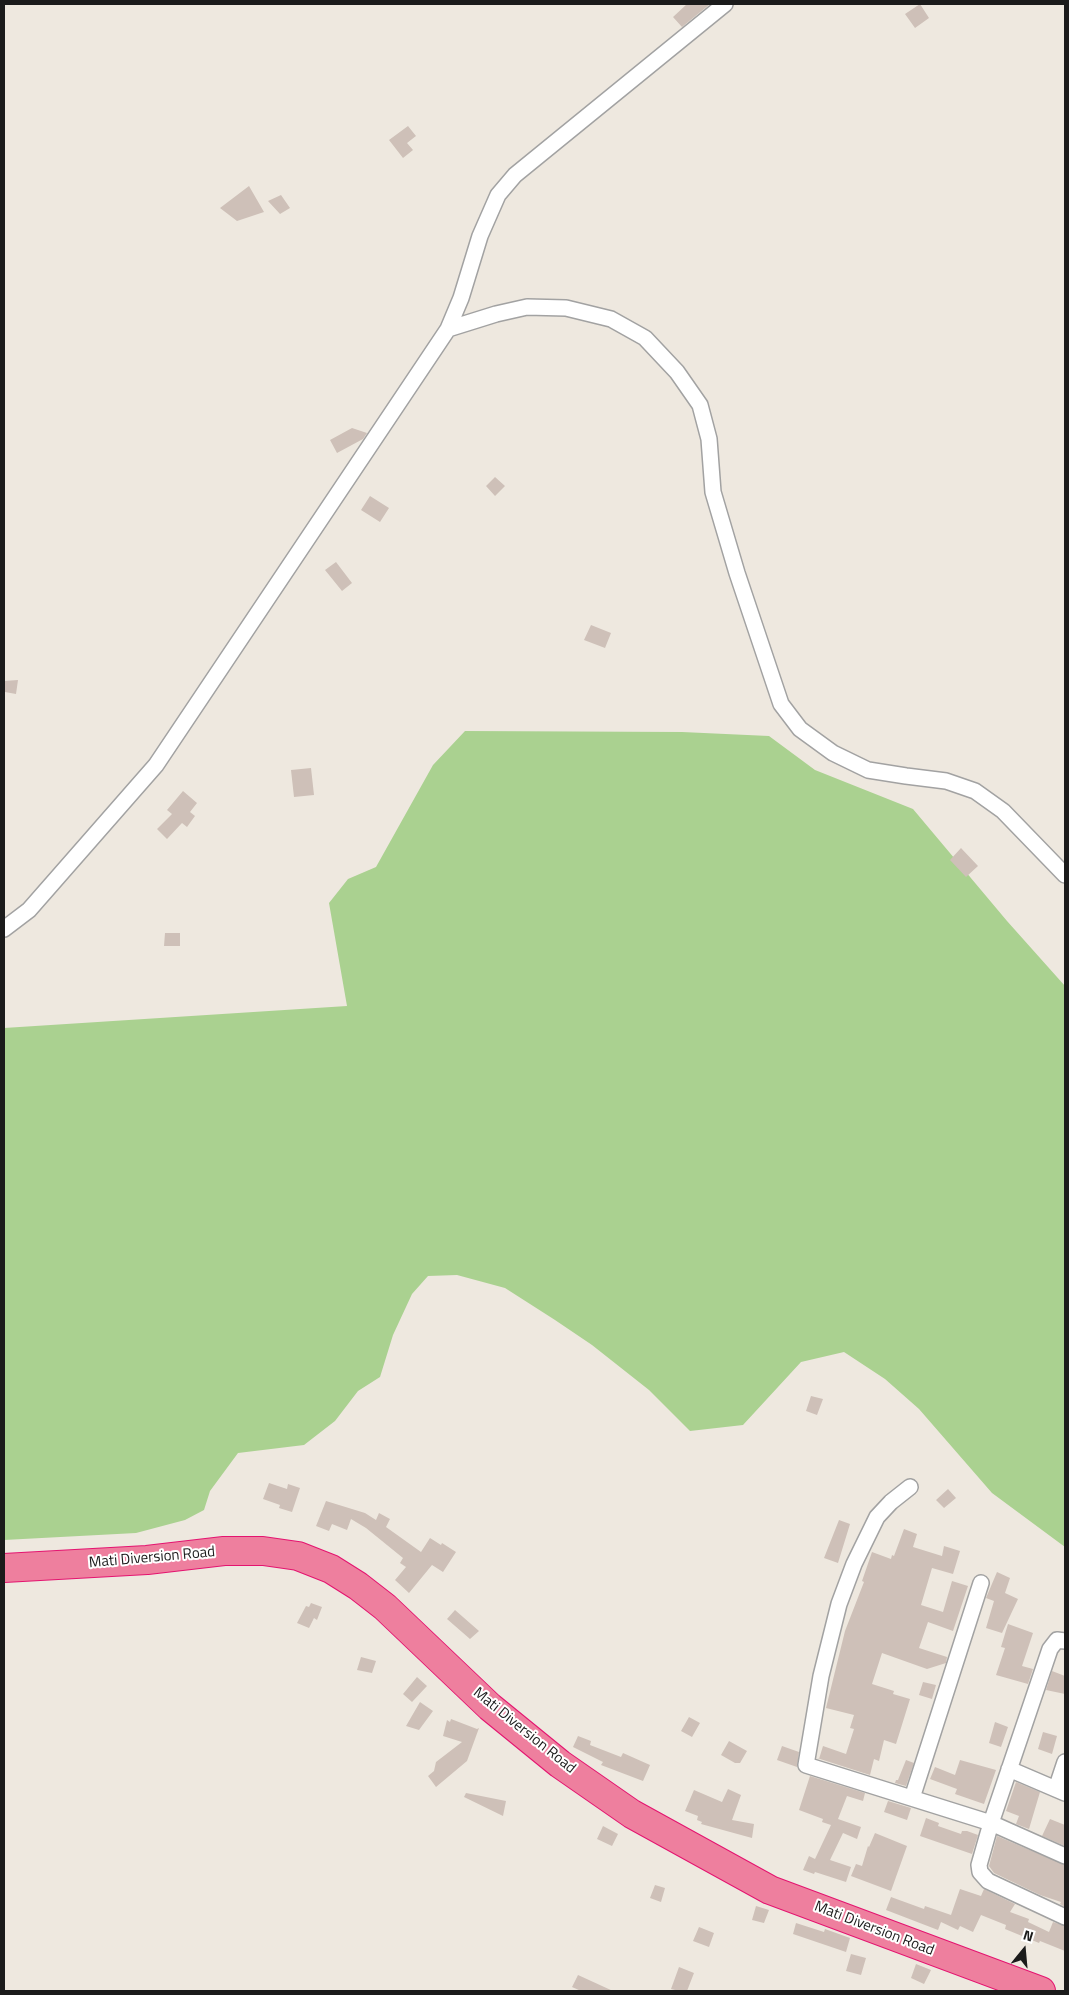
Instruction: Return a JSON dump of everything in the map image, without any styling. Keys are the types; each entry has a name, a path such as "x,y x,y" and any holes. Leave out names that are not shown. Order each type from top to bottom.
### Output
{"highway":[{"name":"Mati Diversion Road","path":"4,1568 147,1560 224,1552 263,1551 298,1556 331,1568 385,1607 490,1707 560,1764 632,1814 770,1890 1041,1991"}],"street":[{"path":"4,929 29,910 156,766 448,329 461,298 480,236 498,195 515,175 725,4"},
{"path":"448,329 496,314 528,307 566,308 611,319 645,338 677,372 700,406 708,439 713,492 737,573 781,704 800,728 833,753 868,770 946,781 974,791 1003,811 1065,875"},
{"path":"910,1487 891,1502 877,1517 854,1564 839,1604 820,1676 806,1765 991,1823 1065,1856"},
{"path":"912,1798 981,1583"},
{"path":"1065,1641 1057,1640 1050,1649 979,1864 980,1872 984,1878 1065,1917"},
{"path":"1009,1769 1061,1791 1065,1762"}],"green space":[{"path":"465,731 682,732 769,736 815,770 913,809 1007,921 1065,986 1065,1547 992,1493 919,1409 885,1379 844,1352 801,1362 743,1425 690,1431 649,1390 592,1345 555,1320 505,1288 457,1275 428,1276 412,1294 393,1335 380,1377 358,1391 335,1421 304,1445 238,1453 210,1491 204,1510 185,1520 136,1533 4,1540 4,1028 347,1006 329,903 348,879 376,867 433,765"}],"building":[{"path":"687,4 710,4 682,27 673,17"},
{"path":"920,4 929,18 915,28 905,14"},
{"path":"408,126 416,136 407,143 413,150 403,158 389,140"},
{"path":"249,186 264,212 237,221 220,208"},
{"path":"281,195 290,208 280,214 268,201"},
{"path":"352,428 367,433 363,439 337,453 330,440"},
{"path":"495,477 505,486 495,496 486,486"},
{"path":"370,496 389,508 380,522 361,510"},
{"path":"336,562 352,583 342,591 325,570"},
{"path":"591,625 611,633 605,648 584,640"},
{"path":"18,680 16,694 5,692 4,681"},
{"path":"311,768 314,795 294,797 291,770"},
{"path":"183,791 197,803 190,812 195,816 187,827 182,823 167,839 157,829 172,814 167,810"},
{"path":"961,848 978,866 966,877 950,860"},
{"path":"165,933 180,933 180,946 164,946"},
{"path":"811,1396 823,1399 817,1415 806,1411"},
{"path":"269,1483 287,1489 288,1484 300,1488 292,1512 279,1508 280,1505 263,1499"},
{"path":"948,1489 956,1498 944,1508 936,1500"},
{"path":"326,1501 365,1513 376,1520 379,1513 390,1519 386,1527 421,1552 430,1538 456,1552 443,1572 432,1565 409,1593 395,1580 406,1567 400,1563 403,1558 366,1528 351,1519 347,1530 332,1524 329,1531 316,1526"},
{"path":"839,1520 850,1524 838,1563 824,1558"},
{"path":"904,1529 917,1534 913,1547 942,1556 944,1546 960,1551 953,1574 932,1568 921,1605 943,1612 952,1581 968,1586 953,1631 928,1622 919,1648 947,1657 946,1663 927,1669 882,1653 872,1684 894,1691 893,1694 910,1699 896,1744 884,1740 879,1761 874,1759 870,1775 819,1759 823,1746 846,1754 854,1729 850,1728 854,1715 826,1708 845,1631 864,1582 862,1581 872,1552 891,1559 892,1555 894,1556"},
{"path":"997,1572 1010,1578 1005,1593 1018,1599 1002,1633 986,1628 994,1601 986,1598"},
{"path":"311,1603 322,1607 317,1620 314,1618 309,1628 297,1623 306,1606 309,1607"},
{"path":"455,1610 479,1631 470,1639 447,1619"},
{"path":"1008,1624 1033,1633 1022,1666 1033,1669 1028,1684 996,1675 1005,1648 1001,1647"},
{"path":"361,1657 376,1661 372,1673 357,1670"},
{"path":"1052,1671 1065,1676 1065,1694 1046,1690"},
{"path":"417,1677 427,1686 412,1702 403,1694"},
{"path":"923,1682 936,1685 932,1699 919,1695"},
{"path":"420,1702 433,1711 419,1730 406,1726"},
{"path":"689,1717 700,1723 692,1737 681,1731"},
{"path":"451,1719 477,1729 479,1728 467,1761 436,1787 428,1776 434,1771 436,1762 462,1742 443,1736 447,1720 450,1722"},
{"path":"995,1722 1008,1727 1001,1747 989,1743"},
{"path":"1043,1732 1057,1736 1052,1754 1038,1749"},
{"path":"578,1736 591,1741 590,1745 621,1757 623,1753 650,1765 643,1781 601,1765 603,1762 573,1747"},
{"path":"729,1741 747,1751 740,1763 735,1763 721,1755"},
{"path":"782,1746 799,1752 797,1767 777,1760"},
{"path":"906,1760 914,1763 906,1786 895,1783"},
{"path":"960,1760 996,1770 984,1804 955,1794 957,1789 930,1779 935,1767 955,1775"},
{"path":"810,1776 865,1793 863,1801 847,1796 838,1819 861,1827 857,1839 843,1833 830,1860 851,1867 846,1882 803,1870 809,1856 815,1859 831,1825 822,1822 823,1819 799,1810"},
{"path":"1016,1782 1040,1792 1029,1829 1016,1824 1019,1816 1006,1811"},
{"path":"728,1789 741,1795 732,1820 754,1824 752,1838 701,1824 702,1822 697,1820 698,1816 685,1811 694,1790 722,1802"},
{"path":"466,1793 506,1801 503,1816 464,1797"},
{"path":"888,1801 911,1808 907,1820 884,1812"},
{"path":"926,1818 939,1823 938,1826 961,1834 962,1831 967,1831 978,1835 972,1854 920,1836"},
{"path":"1050,1819 1065,1825 1065,1846 1042,1836"},
{"path":"603,1826 618,1834 612,1846 597,1839"},
{"path":"875,1833 907,1846 891,1891 851,1876 856,1864 862,1866 868,1846"},
{"path":"997,1836 1065,1865 1065,1907 1060,1904 1061,1902 1040,1895 994,1873 989,1866"},
{"path":"655,1885 665,1888 661,1902 650,1898"},
{"path":"960,1889 981,1896 984,1889 1015,1904 1010,1912 1029,1919 1028,1922 1049,1932 1053,1922 1065,1926 1065,1951 1005,1929 1006,1925 981,1915 973,1932 960,1926 958,1930 941,1922 938,1930 886,1910 891,1897 924,1909 925,1906 951,1915"},
{"path":"756,1906 769,1910 764,1923 752,1920"},
{"path":"796,1923 824,1932 825,1929 850,1938 846,1952 793,1934"},
{"path":"699,1927 714,1933 709,1947 693,1941"},
{"path":"851,1954 866,1958 861,1975 846,1971"},
{"path":"916,1964 931,1970 924,1984 911,1978"},
{"path":"679,1967 694,1973 687,1991 671,1989"},
{"path":"578,1975 613,1991 581,1991 572,1987"}]}
